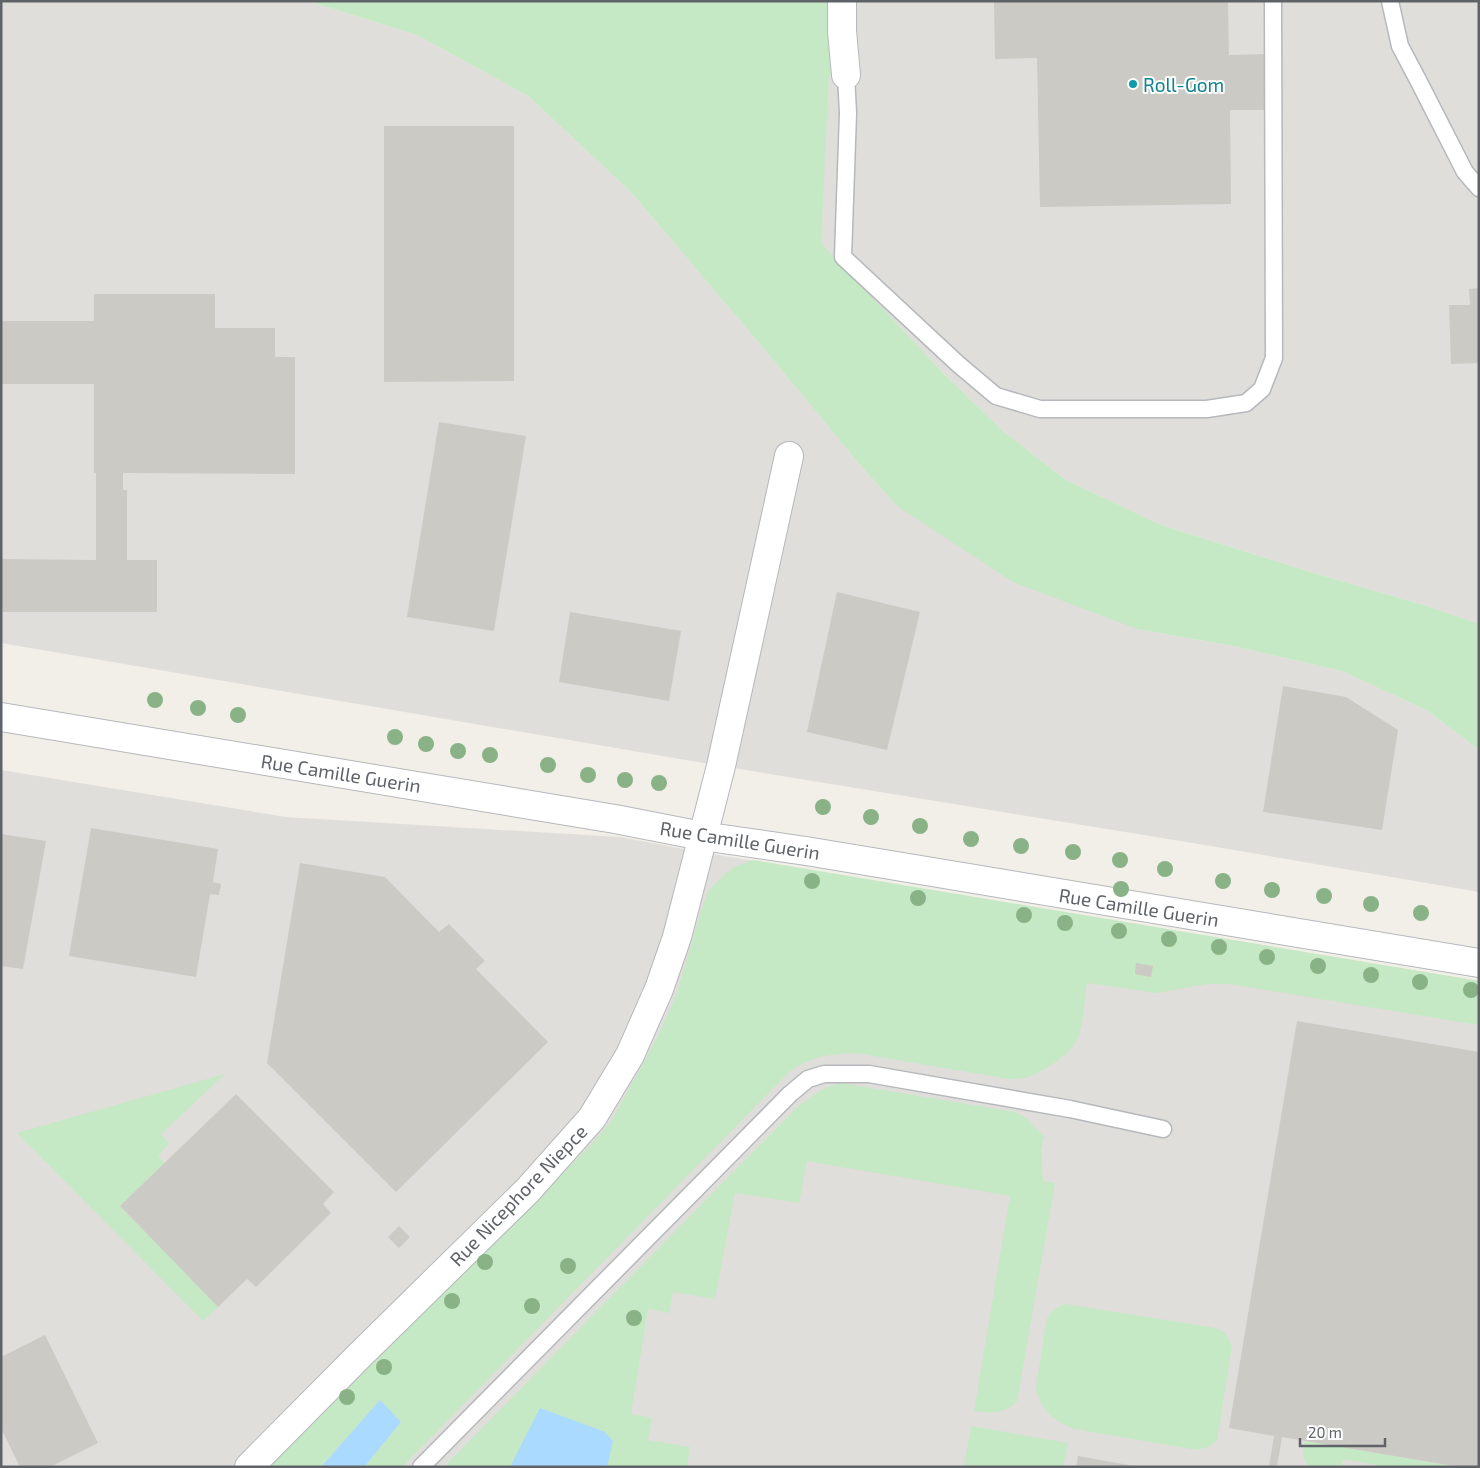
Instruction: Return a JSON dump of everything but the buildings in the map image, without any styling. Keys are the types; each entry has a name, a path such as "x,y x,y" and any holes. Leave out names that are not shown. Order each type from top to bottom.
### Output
{"street":[{"path":"842,1 842,31 846,75"},
{"name":"Rue Nicephore Niepce","path":"249,1467 528,1190 592,1118 630,1055 659,989 677,937 700,852 702,836 723,756 789,456"},
{"name":"Rue Camille Guerin","path":"1,716 615,819 702,836 806,851 1479,963"}],"lane":[{"path":"846,75 848,113 844,257 958,364 996,396 1040,409 1207,409 1246,403 1262,389 1274,358 1272,1"},
{"path":"1390,1 1400,46 1465,172 1479,188"},
{"path":"421,1467 790,1094 808,1079 824,1074 869,1074 1070,1109 1163,1129"}],"shaded area":[{"path":"1,1 308,1 417,35 528,96 630,191 861,466 897,506 1137,629 1233,646 1342,671 1428,711 1479,750 1479,892 721,766 1,643"},
{"path":"842,1 1479,1 1479,624 1430,607 1161,525 1066,480 1003,431 945,375 820,243 829,74 845,75"},
{"path":"1,770 286,817 620,837 700,852 1479,981 1479,1467 1,1467"}],"green space":[{"path":"308,1 842,1 846,75 829,74 821,243 945,375 1003,431 1066,480 1161,525 1430,607 1479,624 1479,750 1428,711 1342,671 1233,646 1137,629 1013,582 897,506 861,466 630,191 528,96 417,35"},
{"path":"753,860 1479,981 1479,1025 1229,984 1207,984 1157,993 1087,983 1081,1027 1074,1046 1054,1063 1038,1073 1024,1078 1009,1079 856,1053 829,1055 813,1059 789,1072 402,1467 364,1467 401,1422 380,1400 321,1467 267,1467 590,1146 612,1120 658,1036 677,993 709,890 736,866"},
{"path":"225,1074 161,1134 169,1143 158,1156 165,1163 120,1206 218,1307 203,1321 17,1133"},
{"path":"841,1083 1015,1112 1026,1118 1044,1136 1041,1150 1043,1181 1055,1183 1017,1402 1002,1411 974,1411 1010,1196 807,1161 799,1203 735,1193 715,1299 673,1292 669,1313 648,1309 631,1414 652,1418 648,1440 690,1447 687,1467 607,1467 613,1441 541,1408 510,1467 444,1467 794,1110 822,1090"},
{"path":"1065,1304 1216,1328 1226,1334 1232,1347 1217,1440 1205,1448 1191,1449 1074,1429 1054,1418 1041,1402 1036,1388 1047,1318"},
{"path":"971,1426 1068,1443 1063,1467 964,1467"},
{"path":"1305,1441 1460,1467 1376,1467 1376,1465 1343,1459 1342,1467 1310,1467 1304,1458"}],"water":[{"path":"380,1400 401,1422 364,1467 321,1467"},
{"path":"540,1408 605,1432 613,1441 607,1467 510,1467"}],"place":[{"name":"Roll-Gom","path":"1133,84"}]}
